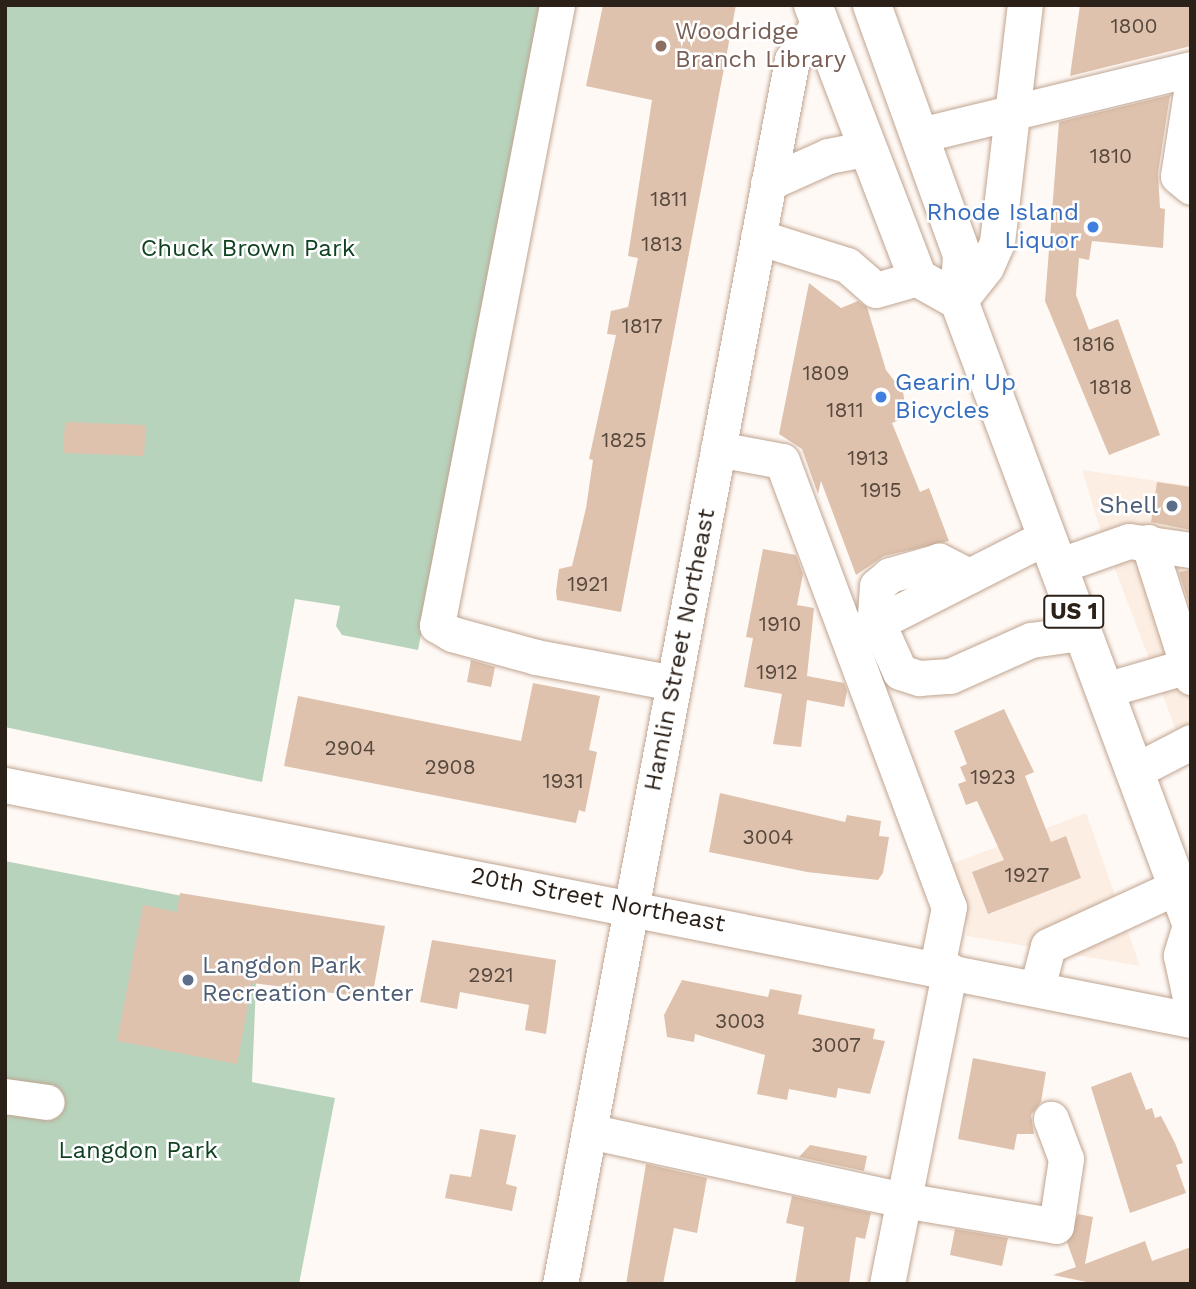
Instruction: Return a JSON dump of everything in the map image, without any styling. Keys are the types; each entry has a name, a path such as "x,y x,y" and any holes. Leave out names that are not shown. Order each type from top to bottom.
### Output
{"main road":[{"name":"US 1","path":"872,5 962,255 959,301 1191,923"},
{"path":"816,15 865,149 918,278 959,301"},
{"path":"1191,929 1183,956 1191,995"}],"street":[{"path":"557,5 437,625 452,635 536,657 674,683"},
{"path":"959,301 986,267 997,242 1015,110 1025,5"},
{"name":"Hamlin Street Northeast","path":"560,1284 792,60 816,15"},
{"path":"920,135 1191,69"},
{"path":"1191,92 1178,176 1191,187"},
{"path":"768,183 828,156 865,149"},
{"path":"758,237 847,265 876,290 918,278"},
{"path":"718,449 782,461 949,906 944,968 887,1284"},
{"path":"1105,690 1187,662 1147,542"},
{"path":"1081,633 1031,640 950,676 919,678 900,673 891,662 877,623 969,576 1052,552 1147,542 1191,550"},
{"path":"1135,771 1191,742"},
{"name":"20th Street Northeast","path":"5,785 632,906 1191,1020"},
{"path":"1037,988 1048,946 1176,887"},
{"path":"5,1096 47,1102"},
{"path":"589,1131 902,1200 1056,1226 1066,1159 1051,1119"}],"shaded area":[{"path":"1082,470 1191,486 1191,770 1101,532"},
{"path":"1086,813 1140,966 967,936 968,926 946,866"}],"green space":[{"name":"Chuck Brown Park","path":"5,5 542,5 418,650 342,635 336,626 340,606 295,599 262,782 5,727"},
{"name":"Langdon Park","path":"5,861 259,911 252,1082 335,1098 299,1284 5,1284"}],"building":[{"path":"603,5 736,5 621,612 557,600 556,591 559,569 572,566 586,508 593,460 589,459 616,335 607,334 611,311 628,307 638,258 628,256 652,100 586,86"},
{"path":"1080,5 1191,5 1191,46 1070,76"},
{"path":"1170,95 1158,173 1160,208 1165,209 1163,248 1092,241 1089,260 1079,258 1076,295 1089,330 1118,319 1160,435 1109,455 1045,301 1059,122"},
{"path":"809,283 841,308 858,301 867,307 886,370 903,392 907,417 892,423 920,492 929,488 949,541 884,556 856,575 821,481 818,494 802,449 779,434"},
{"path":"65,422 146,425 144,456 63,453"},
{"name":"Shell","path":"1157,482 1191,487 1191,530 1151,522"},
{"path":"763,549 796,555 803,574 797,605 814,608 807,676 844,683 847,691 844,707 807,700 801,747 773,744 782,694 744,687 753,638 746,637"},
{"path":"1191,570 1191,610 1179,572"},
{"path":"471,660 495,667 491,687 467,682"},
{"path":"533,683 600,696 589,750 597,752 585,812 579,810 576,823 284,766 298,696 521,741"},
{"path":"1004,709 1034,772 1025,776 1051,842 1066,836 1081,878 988,914 972,872 1004,860 977,801 966,805 958,784 966,781 960,767 967,764 954,731"},
{"path":"720,793 845,822 847,815 881,821 879,836 889,837 883,873 878,880 807,872 709,852"},
{"name":"Langdon Park Recreation Center","path":"180,893 385,926 372,998 252,983 237,1064 117,1041 143,905 177,912"},
{"path":"432,940 556,960 546,1034 525,1030 529,1005 460,992 457,1009 420,1002"},
{"path":"682,980 768,997 770,989 802,995 798,1014 875,1029 873,1039 885,1041 870,1094 838,1088 836,1098 789,1089 787,1100 757,1094 765,1055 695,1034 694,1042 667,1037 664,1015"},
{"path":"973,1058 1046,1072 1041,1102 1031,1115 1034,1134 1017,1134 1014,1150 958,1139"},
{"path":"1131,1072 1146,1110 1152,1108 1155,1118 1161,1116 1175,1143 1183,1163 1176,1165 1186,1193 1130,1213 1091,1087"},
{"path":"480,1129 516,1135 506,1184 517,1187 512,1211 445,1198 450,1174 471,1177"},
{"path":"810,1145 867,1156 864,1171 799,1157"},
{"path":"646,1164 707,1178 697,1233 674,1228 663,1284 626,1284"},
{"path":"792,1196 871,1213 865,1239 856,1237 849,1284 795,1284 804,1227 786,1223"},
{"path":"1078,1214 1093,1217 1085,1264 1145,1241 1152,1261 1191,1247 1191,1284 1096,1284 1053,1275 1076,1267 1067,1242"},
{"path":"955,1229 1008,1238 1002,1266 950,1255"}],"place":[{"name":"Woodridge Branch Library","path":"661,46"},
{"name":"Rhode Island Liquor","path":"1093,227"},
{"name":"Gearin' Up Bicycles","path":"881,397"},
{"name":"Shell","path":"1172,506"},
{"name":"Langdon Park Recreation Center","path":"188,980"}]}
